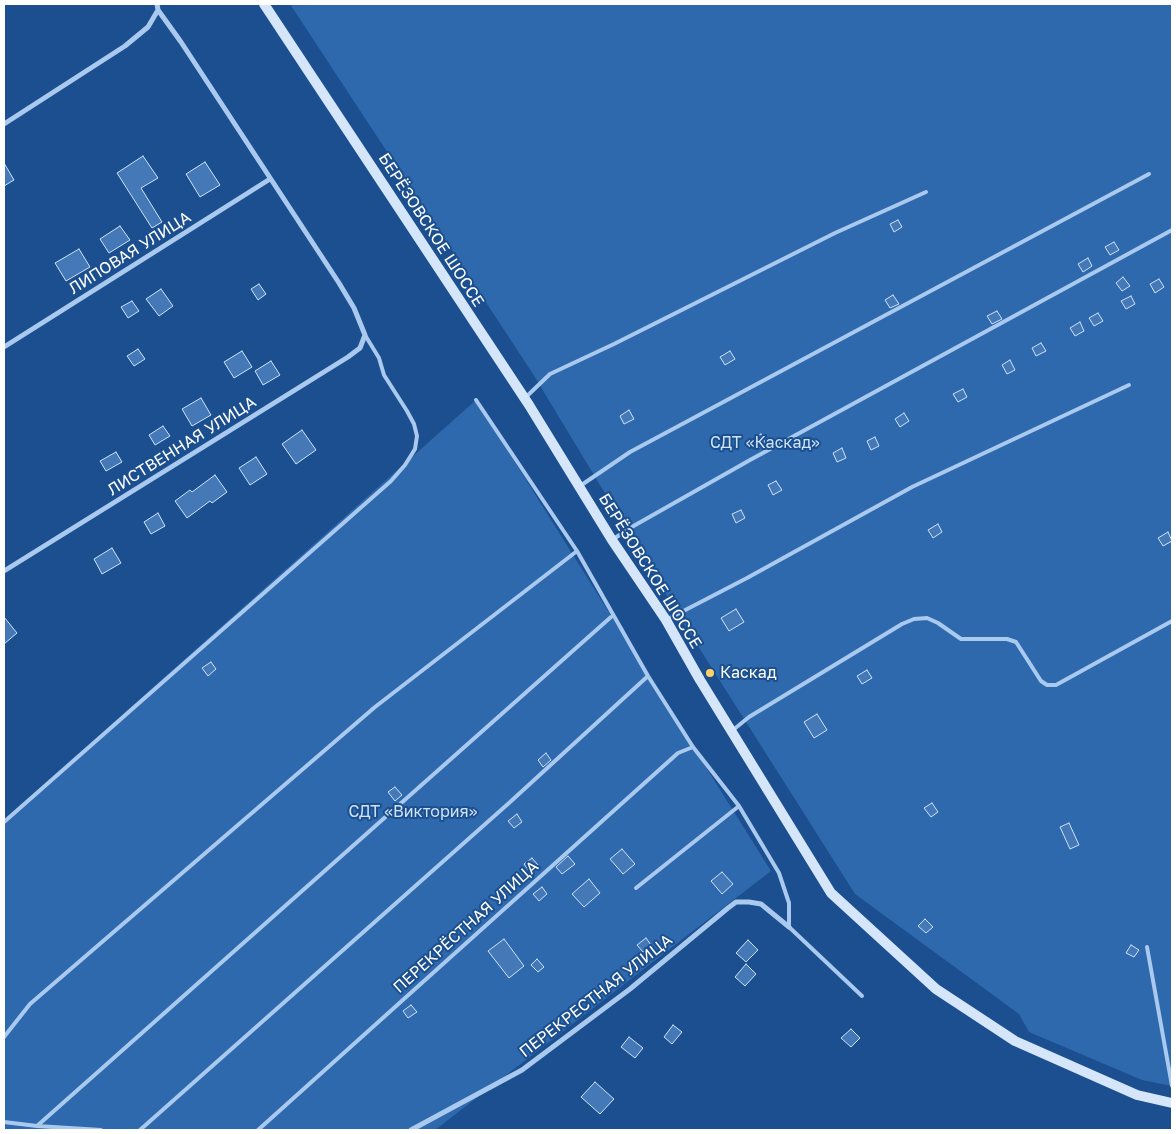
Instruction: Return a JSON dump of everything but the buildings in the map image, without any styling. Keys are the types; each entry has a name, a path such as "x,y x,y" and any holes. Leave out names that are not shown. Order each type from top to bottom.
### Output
{"street":[{"path":"156,4 158,10 339,283 354,308 365,335"},
{"name":"БЕРЁЗОВСКОЕ ШОССЕ","path":"264,4 524,398 612,540 666,620 732,732 832,893 936,989 1016,1041 1137,1095 1172,1103"},
{"path":"4,124 125,46 148,27 158,10"},
{"name":"ЛИПОВАЯ УЛИЦА","path":"4,347 270,179"},
{"name":"ЛИСТВЕННАЯ УЛИЦА","path":"4,571 348,357 360,348 365,335"},
{"name":"ПЕРЕКРЕСТНАЯ УЛИЦА","path":"411,1130 522,1070 630,989 736,902 761,904 789,927"}],"lane":[{"path":"580,486 630,452 1149,174"},
{"path":"524,398 550,374 623,340 836,233 926,192"},
{"path":"612,540 750,460 1172,230"},
{"path":"4,822 384,487 405,465 415,449 417,436 414,424 408,411 384,375 379,358 365,335"},
{"path":"666,620 747,578 912,487 1129,385"},
{"path":"476,400 577,552 648,676 693,747 740,806 779,873 789,903 789,927 862,996"},
{"path":"4,1037 30,1004 375,707 577,552"},
{"path":"37,1126 612,617"},
{"path":"732,732 749,717 902,624 914,619 927,618 938,623 961,639 1007,639 1016,642 1041,681 1047,685 1056,685 1172,621"},
{"path":"140,1130 501,810 648,676"},
{"name":"ПЕРЕКРЁСТНАЯ УЛИЦА","path":"258,1130 678,753 693,747"},
{"path":"636,888 740,806"},
{"path":"1147,947 1172,1086"},
{"path":"4,1122 102,1130"}],"green space":[{"name":"СДТ «Каскад»","path":"290,4 1172,4 1172,1086 1142,1080 1029,1032 1019,1014 855,894 682,621 533,374"},
{"name":"СДТ «Виктория»","path":"476,400 771,871 435,1130 4,1130 4,820"}],"place":[{"name":"Каскад","path":"710,673"}]}
